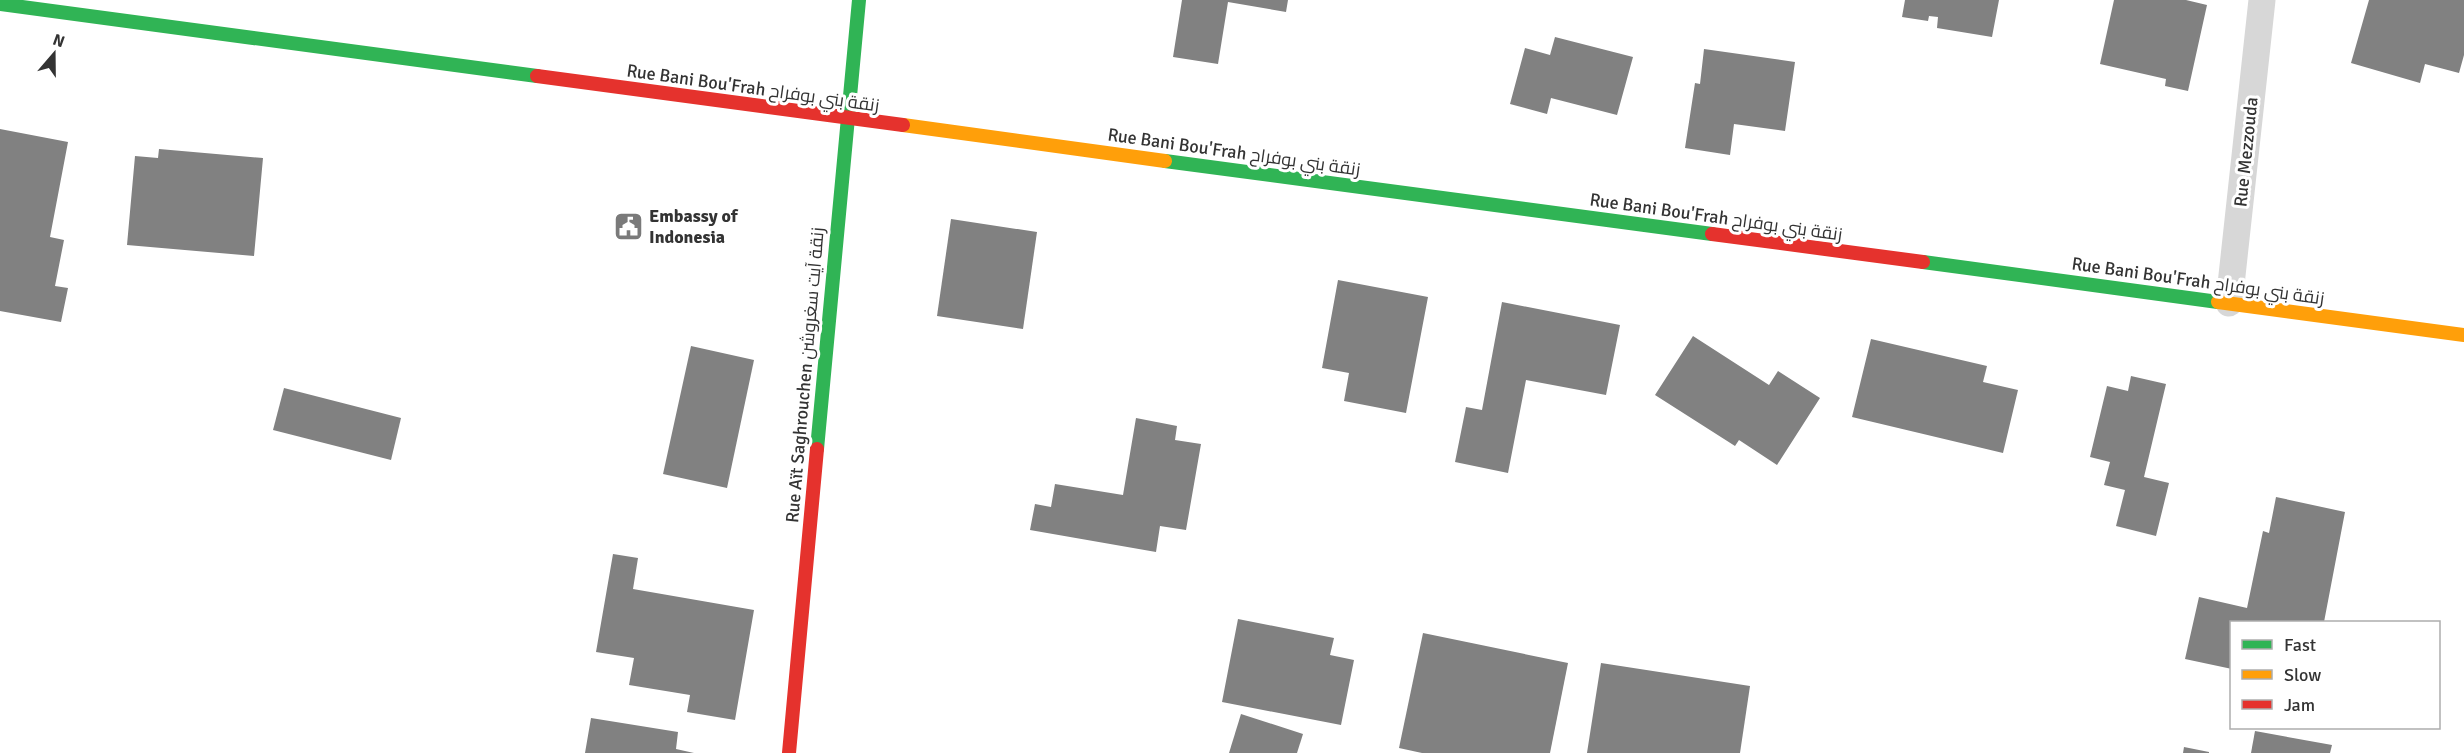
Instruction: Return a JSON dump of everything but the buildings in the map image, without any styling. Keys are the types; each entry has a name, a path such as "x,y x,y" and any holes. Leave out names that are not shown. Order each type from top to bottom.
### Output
{"street":[{"name":"Rue Aït Saghrouchen زنقة آيت سغروشن","path":"789,753 860,0"},
{"name":"Rue Mezzouda","path":"2229,303 2262,0"},
{"name":"Rue Bani Bou'Frah زنقة بني بوفراح","path":"0,4 2464,335"}],"traffic: fast":[{"path":"817,449 859,0"},
{"path":"0,4 537,76"},
{"path":"1165,161 1712,234"},
{"path":"1923,262 2218,302"}],"traffic: slow":[{"path":"903,125 1165,161"},
{"path":"2218,302 2464,335"}],"traffic: jam":[{"path":"537,76 903,125"},
{"path":"1712,234 1923,262"},
{"path":"789,753 817,449"}],"place":[{"name":"Embassy of Indonesia","path":"628,226"}]}
